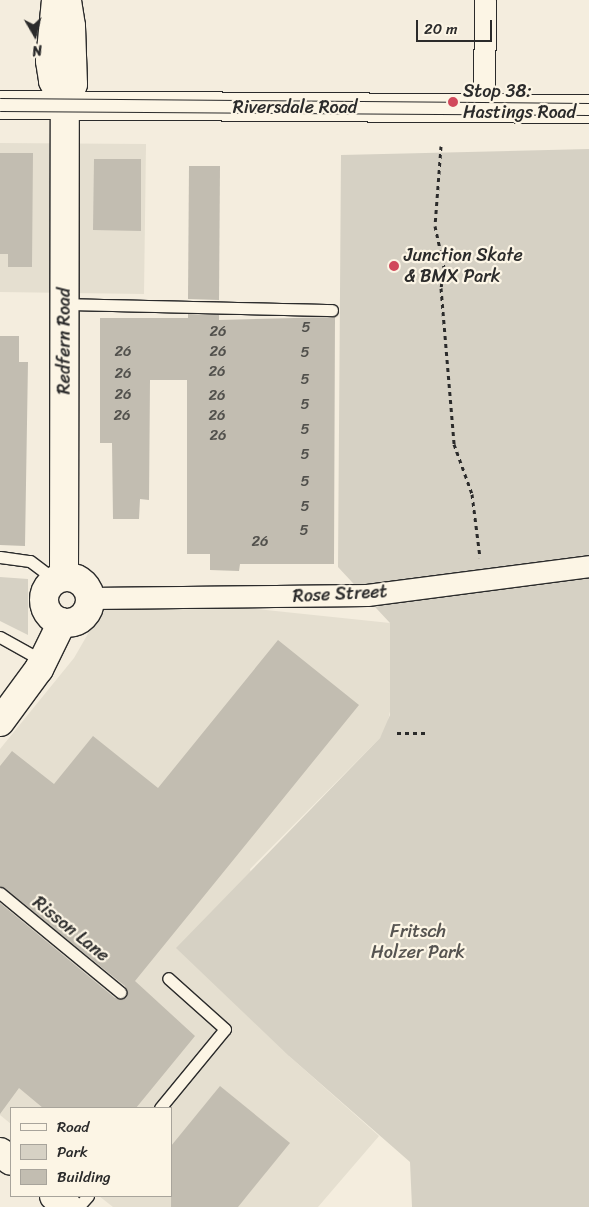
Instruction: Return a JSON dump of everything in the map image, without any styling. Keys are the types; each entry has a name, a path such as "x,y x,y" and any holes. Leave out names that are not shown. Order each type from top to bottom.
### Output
{"street":[{"path":"56,0 50,60 53,81 65,105"},
{"path":"65,105 73,84 71,26 66,0"},
{"path":"484,108 485,0"},
{"name":"Riversdale Road","path":"0,105 589,109"},
{"name":"Redfern Road","path":"59,579 64,304 65,105"},
{"name":"Rose Street","path":"90,598 367,595 589,566"},
{"path":"59,579 82,582 90,598 82,617 62,622 48,613 44,601 46,589 59,579"},
{"path":"0,722 44,661 62,622"},
{"path":"0,1152 10,1160"},
{"path":"55,1197 68,1207"}],"lane":[{"path":"64,304 332,310"},
{"path":"0,557 30,561 59,579"},
{"path":"0,637 44,661"},
{"name":"Risson Lane","path":"0,893 120,992"},
{"path":"161,1107 225,1029 168,978"},
{"path":"78,1207 87,1197"}],"path":[{"path":"442,146 435,226 444,267 441,288 454,444 472,494 484,580"},
{"path":"397,733 427,733"}],"shaded area":[{"path":"0,143 146,144 144,294 0,292"},
{"path":"111,594 390,623 392,702 387,726 380,738 250,869 289,1056 379,1136 318,1207 113,1207 100,1197 172,1197 172,1107 10,1107 10,1123 0,1115 0,749 74,658"}],"green space":[{"name":"Fritsch Holzer Park","path":"589,149 589,1207 412,1207 410,1162 289,1056 176,948 380,738 390,715 390,623 338,567 341,155"},
{"path":"0,577 28,579 28,635 0,621"}],"building":[{"path":"0,153 33,153 32,267 8,267 8,254 0,254"},
{"path":"94,159 141,159 141,231 93,230"},
{"path":"189,166 220,166 219,300 188,299"},
{"path":"188,314 219,315 219,320 335,317 334,564 240,564 239,571 210,570 210,554 187,554 187,380 150,380 149,500 140,499 139,519 113,519 112,443 100,443 100,318 188,318"},
{"path":"0,336 19,336 19,362 28,362 25,546 0,545"},
{"path":"278,640 359,705 135,981 195,1036 137,1107 42,1107 19,1088 0,1114 0,903 115,998 123,999 127,993 125,986 0,886 0,766 12,751 54,784 93,736 158,788"},
{"path":"220,1086 290,1143 238,1207 171,1207 172,1145"}],"tram line":[{"path":"0,98 589,103"},
{"path":"0,111 589,115"}],"place":[{"name":"Stop 38: Hastings Road","path":"453,102"},
{"name":"Junction Skate & BMX Park","path":"394,266"}]}
